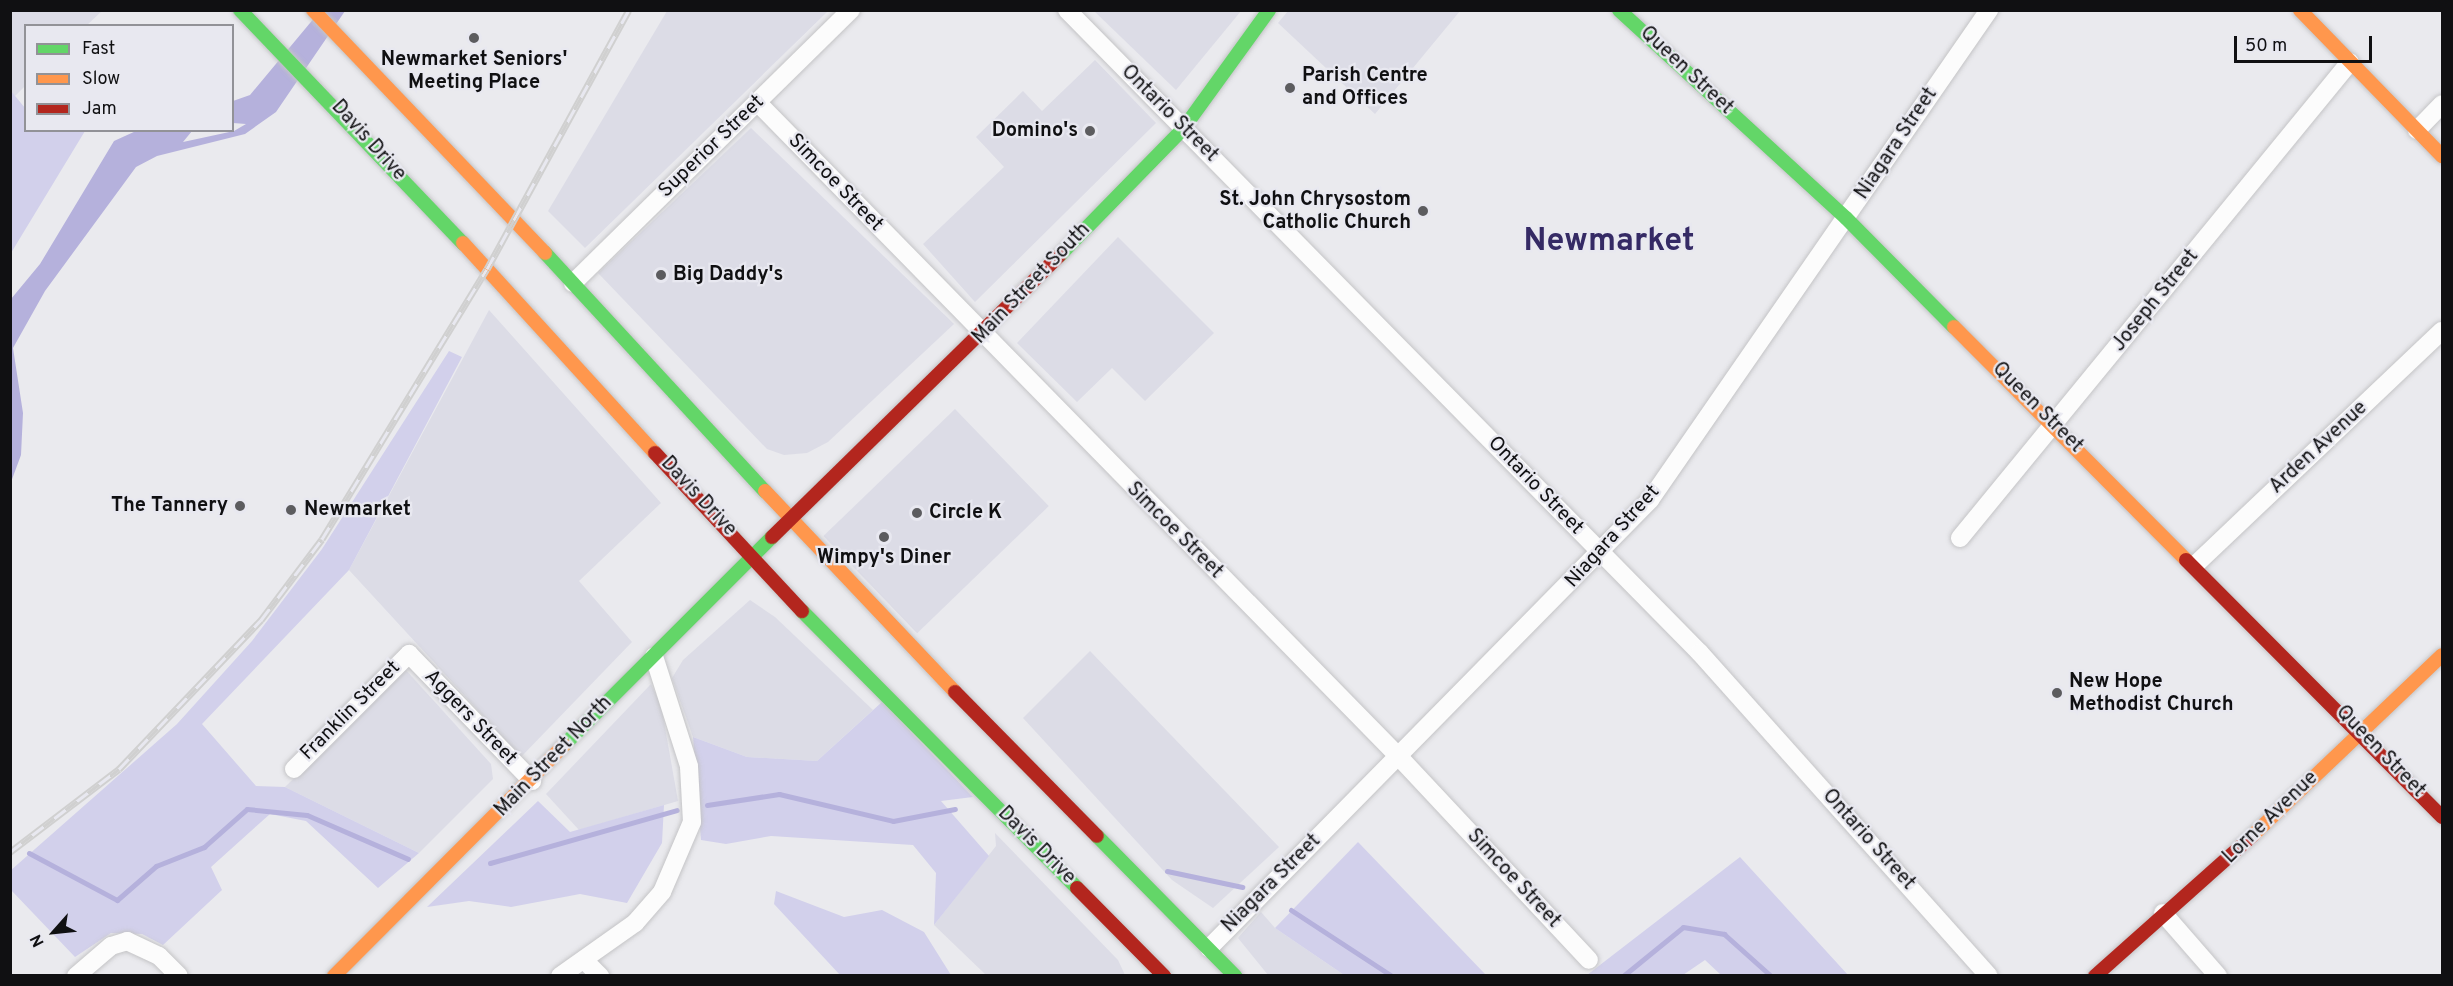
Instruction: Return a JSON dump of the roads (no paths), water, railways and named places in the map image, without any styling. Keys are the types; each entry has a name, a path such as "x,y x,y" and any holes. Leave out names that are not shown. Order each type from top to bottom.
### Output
{"main road":[{"path":"313,10 347,42 699,415 789,521 1235,975"},
{"name":"Main Street South","path":"772,537 981,336 1183,129 1269,10"},
{"path":"2300,10 2442,156"},
{"name":"Davis Drive","path":"242,12 317,86 753,557 1164,975"},
{"name":"Queen Street","path":"1629,14 1846,218 2361,731 2442,817"},
{"name":"Main Street North","path":"334,975 532,781 772,537"},
{"name":"Lorne Avenue","path":"2095,975 2163,913 2214,872 2442,655"}],"street":[{"name":"Superior Street","path":"573,283 850,10"},
{"name":"Ontario Street","path":"1067,10 1700,653 1989,975"},
{"name":"Niagara Street","path":"1209,948 1401,759 1601,555 1650,500 1989,10"},
{"name":"Joseph Street","path":"1960,538 2350,62"},
{"name":"Simcoe Street","path":"758,103 981,336 1401,759 1589,960"},
{"path":"2417,130 2442,104"},
{"name":"Arden Avenue","path":"2195,565 2442,331"},
{"name":"Franklin Street","path":"294,768 409,654"},
{"name":"Aggers Street","path":"409,654 532,781"},
{"path":"560,975 635,923 662,892 692,822 692,800 677,714 654,656"},
{"path":"2163,913 2218,975"},
{"path":"76,975 111,946 128,941 138,945 179,975"},
{"path":"584,960 600,975"}],"waterway":[{"path":"707,805 779,794 893,821 955,809"},
{"path":"29,853 117,900 156,866 204,847 247,809 307,815 408,859"},
{"path":"490,863 677,810"},
{"path":"1167,871 1242,887"},
{"path":"1291,910 1392,976"},
{"path":"1623,976 1683,927 1724,934 1771,976"}],"railway":[{"path":"10,852 119,769 261,620 322,539 487,269 629,10"}],"place":[{"name":"Newmarket Seniors' Meeting Place","path":"474,38"},
{"name":"Parish Centre and Offices","path":"1290,88"},
{"name":"Domino's","path":"1090,131"},
{"name":"St. John Chrysostom Catholic Church","path":"1423,211"},
{"name":"Big Daddy's","path":"661,275"},
{"name":"The Tannery","path":"240,506"},
{"name":"Newmarket","path":"291,510"},
{"name":"Circle K","path":"917,513"},
{"name":"Wimpy's Diner","path":"884,537"},
{"name":"New Hope Methodist Church","path":"2057,693"}],"district":[{"name":"Newmarket","path":"1609,242"}]}
